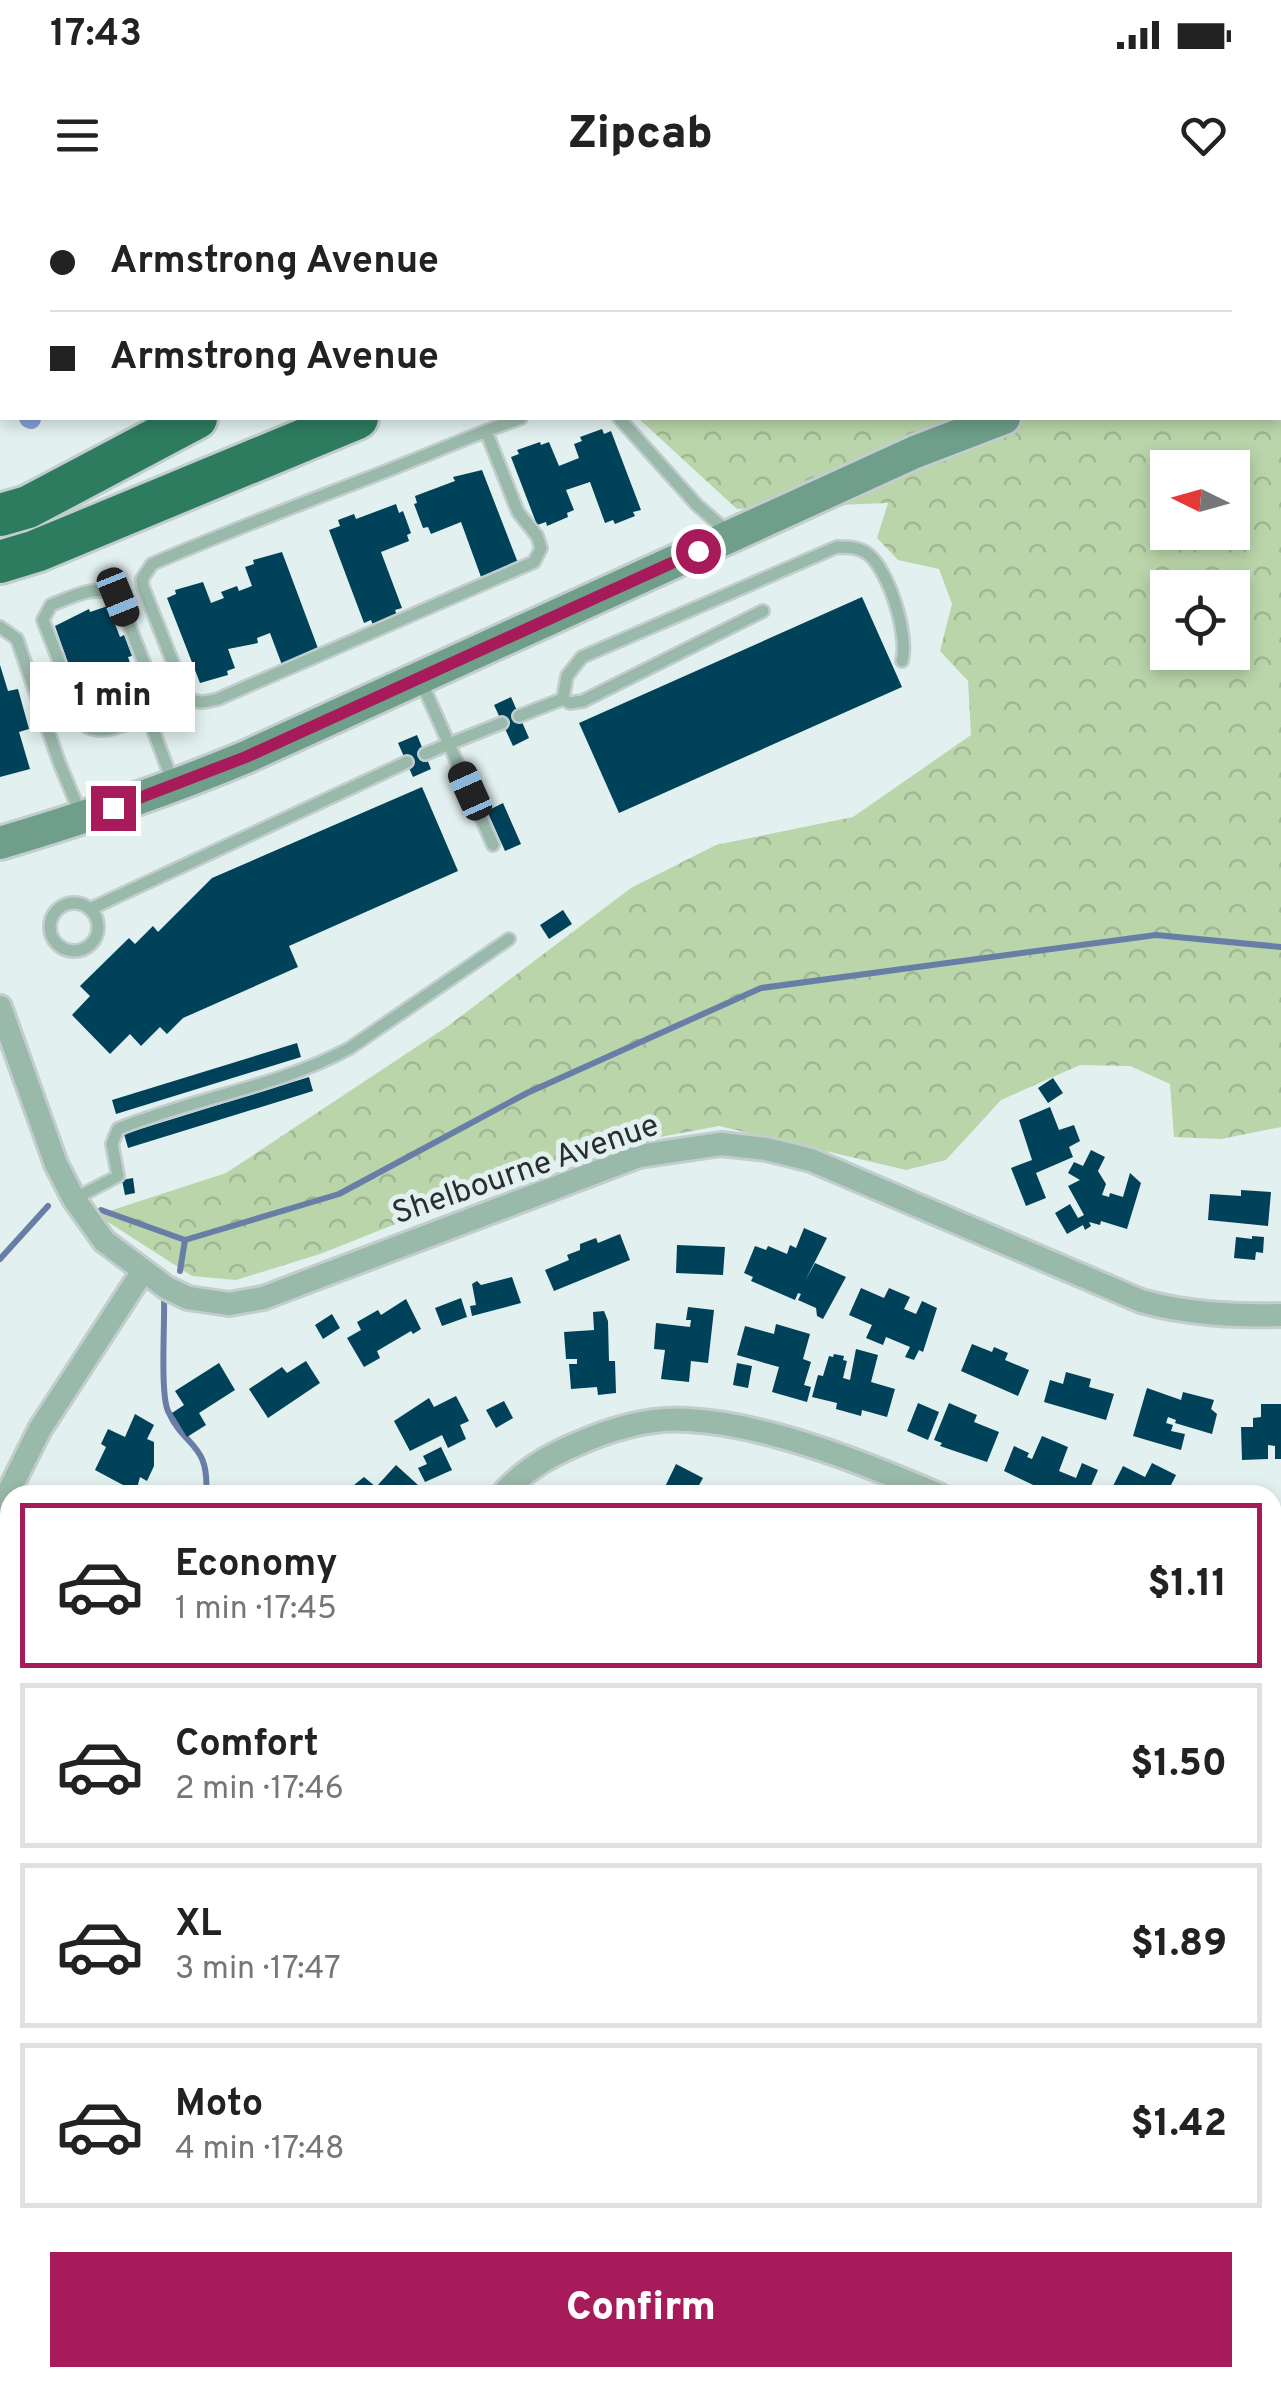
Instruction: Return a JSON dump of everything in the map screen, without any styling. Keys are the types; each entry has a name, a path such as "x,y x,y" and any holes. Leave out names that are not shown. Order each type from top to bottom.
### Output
{"highway":[{"path":"0,515 28,506 192,420"},
{"path":"18,557 353,420"}],"street":[{"path":"0,843 174,787 916,452 999,420"},
{"name":"Shelbourne Avenue","path":"0,1007 9,1064 74,1199 104,1241 188,1298 230,1304 263,1298 639,1156 721,1144 810,1160 1140,1301 1229,1316 1281,1314"},
{"path":"12,1485 40,1429 143,1271"},
{"path":"511,1485 547,1457 600,1433 636,1424 686,1419 738,1426 913,1485"}],"lane":[{"path":"486,431 518,512 537,536 540,548 534,562 218,699 202,703 186,696 143,587 142,579 152,564 486,431 516,420"},
{"path":"621,420 697,505 732,535"},
{"path":"563,699 567,676 582,656 837,546 868,554 880,568 902,626 902,661"},
{"path":"97,589 118,597 158,698 158,712 148,716 103,730 84,725 42,620 51,605 97,589"},
{"path":"563,699 570,703 582,701 763,612"},
{"path":"0,627 17,639 83,819"},
{"path":"419,678 493,845"},
{"path":"519,716 563,699"},
{"path":"148,716 174,787"},
{"path":"425,754 502,722"},
{"path":"90,909 98,924 94,940 73,951 58,944 51,922 60,908 75,903 90,909 407,762"},
{"path":"74,1199 118,1176 112,1144 118,1129 164,1110 322,1064 509,939"}],"green space":[{"path":"640,420 1281,420 1281,1127 1221,1139 1174,1137 1170,1084 1130,1066 1080,1065 1001,1100 946,1160 906,1170 719,1126 575,1153 320,1254 236,1280 192,1276 97,1215 226,1173 448,1026 631,888 716,845 853,817 971,735 968,681 940,651 952,604 939,569 898,560 877,538 888,503 737,509"}],"building":[{"path":"602,429 604,434 611,431 641,510 615,524 613,520 605,523 590,482 566,490 574,510 567,513 568,517 547,526 546,522 537,525 511,457 519,454 517,450 549,442 559,466 579,458 574,444 582,441 580,437"},
{"path":"482,470 518,563 510,566 512,570 491,578 489,574 481,577 461,522 431,534 428,527 423,528 414,504 415,496 455,481 453,477"},
{"path":"396,504 399,513 403,511 411,533 407,535 409,541 381,552 402,608 395,610 397,615 373,625 371,620 364,623 329,530 340,526 338,520 354,514 356,519"},
{"path":"282,552 319,651 282,665 270,633 257,638 258,643 228,649 235,668 227,671 228,675 200,683 167,598 176,594 175,590 203,582 211,603 224,598 221,592 252,586 245,567 254,564 253,560"},
{"path":"862,597 902,687 619,813 579,723"},
{"path":"108,606 132,656 128,657 139,689 123,695 124,699 86,709 63,658 66,657 55,626 89,609 90,612"},
{"path":"0,665 8,691 18,689 29,729 19,732 30,769 0,777"},
{"path":"511,697 529,738 513,746 494,705"},
{"path":"417,735 431,769 413,777 398,743"},
{"path":"422,787 458,871 289,946 298,967 183,1018 167,1034 160,1027 141,1046 130,1034 110,1054 72,1015 90,996 80,986 129,938 135,944 153,926 158,932 212,878"},
{"path":"503,803 521,844 505,851 487,811"},
{"path":"563,910 572,924 549,939 540,925"},
{"path":"297,1043 301,1057 116,1114 112,1100"},
{"path":"309,1077 313,1091 128,1148 124,1134"},
{"path":"1053,1078 1063,1093 1048,1103 1038,1088"},
{"path":"1050,1107 1059,1130 1074,1125 1080,1141 1069,1147 1073,1157 1036,1173 1046,1198 1026,1206 1011,1168 1032,1160 1019,1120"},
{"path":"1091,1150 1105,1157 1098,1171 1106,1184 1102,1195 1123,1197 1130,1173 1141,1183 1127,1229 1101,1221 1100,1225 1089,1222 1091,1226 1085,1230 1083,1225 1067,1234 1055,1213 1070,1204 1078,1218 1084,1215 1068,1186 1080,1180 1068,1173 1074,1162 1083,1166"},
{"path":"133,1178 135,1193 125,1195 122,1180"},
{"path":"1241,1190 1271,1192 1268,1226 1208,1220 1210,1194 1241,1196"},
{"path":"804,1228 827,1238 805,1281 815,1263 846,1277 823,1319 817,1316 816,1308 798,1300 801,1294 795,1300 751,1281 753,1277 744,1273 755,1246 766,1250 768,1246 787,1254 790,1245 796,1248"},
{"path":"620,1234 630,1260 554,1291 545,1270 569,1260 567,1255 580,1250 580,1244 596,1238 598,1243"},
{"path":"1236,1237 1264,1237 1263,1253 1256,1252 1255,1260 1234,1258"},
{"path":"677,1245 725,1247 723,1275 676,1273"},
{"path":"512,1277 521,1303 472,1316 470,1306 476,1305 472,1284"},
{"path":"861,1288 884,1298 889,1288 910,1297 904,1309 916,1314 922,1301 937,1308 923,1352 919,1350 914,1360 905,1357 910,1347 886,1337 883,1345 866,1338 872,1325 849,1315"},
{"path":"461,1298 467,1317 442,1326 435,1308"},
{"path":"406,1299 421,1329 377,1351 380,1358 364,1367 347,1338 361,1330 357,1322 378,1310 381,1315"},
{"path":"688,1307 714,1310 708,1363 691,1361 689,1382 661,1379 665,1350 654,1349 656,1323 690,1327 691,1320 686,1320"},
{"path":"604,1311 609,1361 615,1361 616,1393 598,1395 597,1387 571,1389 569,1364 577,1364 577,1359 566,1359 564,1332 594,1330 593,1312"},
{"path":"332,1314 340,1328 323,1339 315,1325"},
{"path":"776,1324 810,1334 803,1359 811,1362 804,1385 811,1387 807,1402 772,1392 779,1367 737,1355 745,1326 774,1334"},
{"path":"972,1344 1008,1353 1005,1360 1029,1370 1018,1396 961,1371"},
{"path":"856,1349 878,1355 871,1382 895,1389 887,1417 862,1410 861,1416 836,1409 837,1403 812,1397 829,1356 844,1356 847,1361 843,1378 850,1380"},
{"path":"306,1361 320,1383 268,1418 249,1389 282,1367 287,1373"},
{"path":"219,1363 235,1390 199,1413 206,1425 187,1437 172,1413 184,1405 175,1391"},
{"path":"737,1363 752,1366 748,1388 733,1385"},
{"path":"1066,1372 1091,1379 1089,1387 1114,1394 1106,1420 1044,1402 1050,1380 1063,1384"},
{"path":"1147,1388 1181,1400 1183,1392 1214,1400 1211,1409 1217,1414 1212,1434 1175,1423 1168,1417 1166,1423 1173,1425 1171,1431 1185,1434 1181,1450 1133,1436"},
{"path":"456,1396 469,1421 460,1425 466,1439 448,1448 442,1435 410,1451 394,1421 429,1398 434,1407"},
{"path":"504,1401 513,1418 496,1428 486,1410"},
{"path":"918,1403 939,1412 928,1440 907,1431"},
{"path":"949,1403 977,1415 974,1422 999,1432 987,1462 940,1446 942,1443 934,1440"},
{"path":"1261,1404 1281,1404 1281,1459 1275,1459 1275,1446 1268,1445 1268,1459 1242,1460 1241,1427 1253,1427 1253,1418 1261,1417"},
{"path":"135,1414 154,1425 147,1439 154,1442 154,1466 147,1481 140,1477 138,1485 123,1485 95,1470 106,1447 101,1444 108,1429 125,1437"},
{"path":"1042,1436 1068,1447 1059,1471 1076,1478 1082,1463 1098,1470 1091,1485 1033,1485 1004,1471 1014,1446 1029,1453 1027,1457 1032,1459"},
{"path":"441,1447 452,1470 425,1482 418,1468 427,1464 423,1456"},
{"path":"1152,1463 1176,1475 1171,1485 1114,1485 1123,1466 1145,1477"},
{"path":"676,1464 703,1478 699,1485 666,1485"},
{"path":"396,1465 418,1485 378,1485"},
{"path":"364,1477 374,1485 354,1485"}],"waterway":[{"path":"101,1210 185,1240 339,1194 527,1093 761,988 1156,935 1281,947"},
{"path":"0,1259 48,1206"},
{"path":"180,1271 185,1240"},
{"path":"164,1299 163,1374 168,1411 200,1455 206,1485"}],"route":[{"path":"113,808 246,757 698,551"}]}
